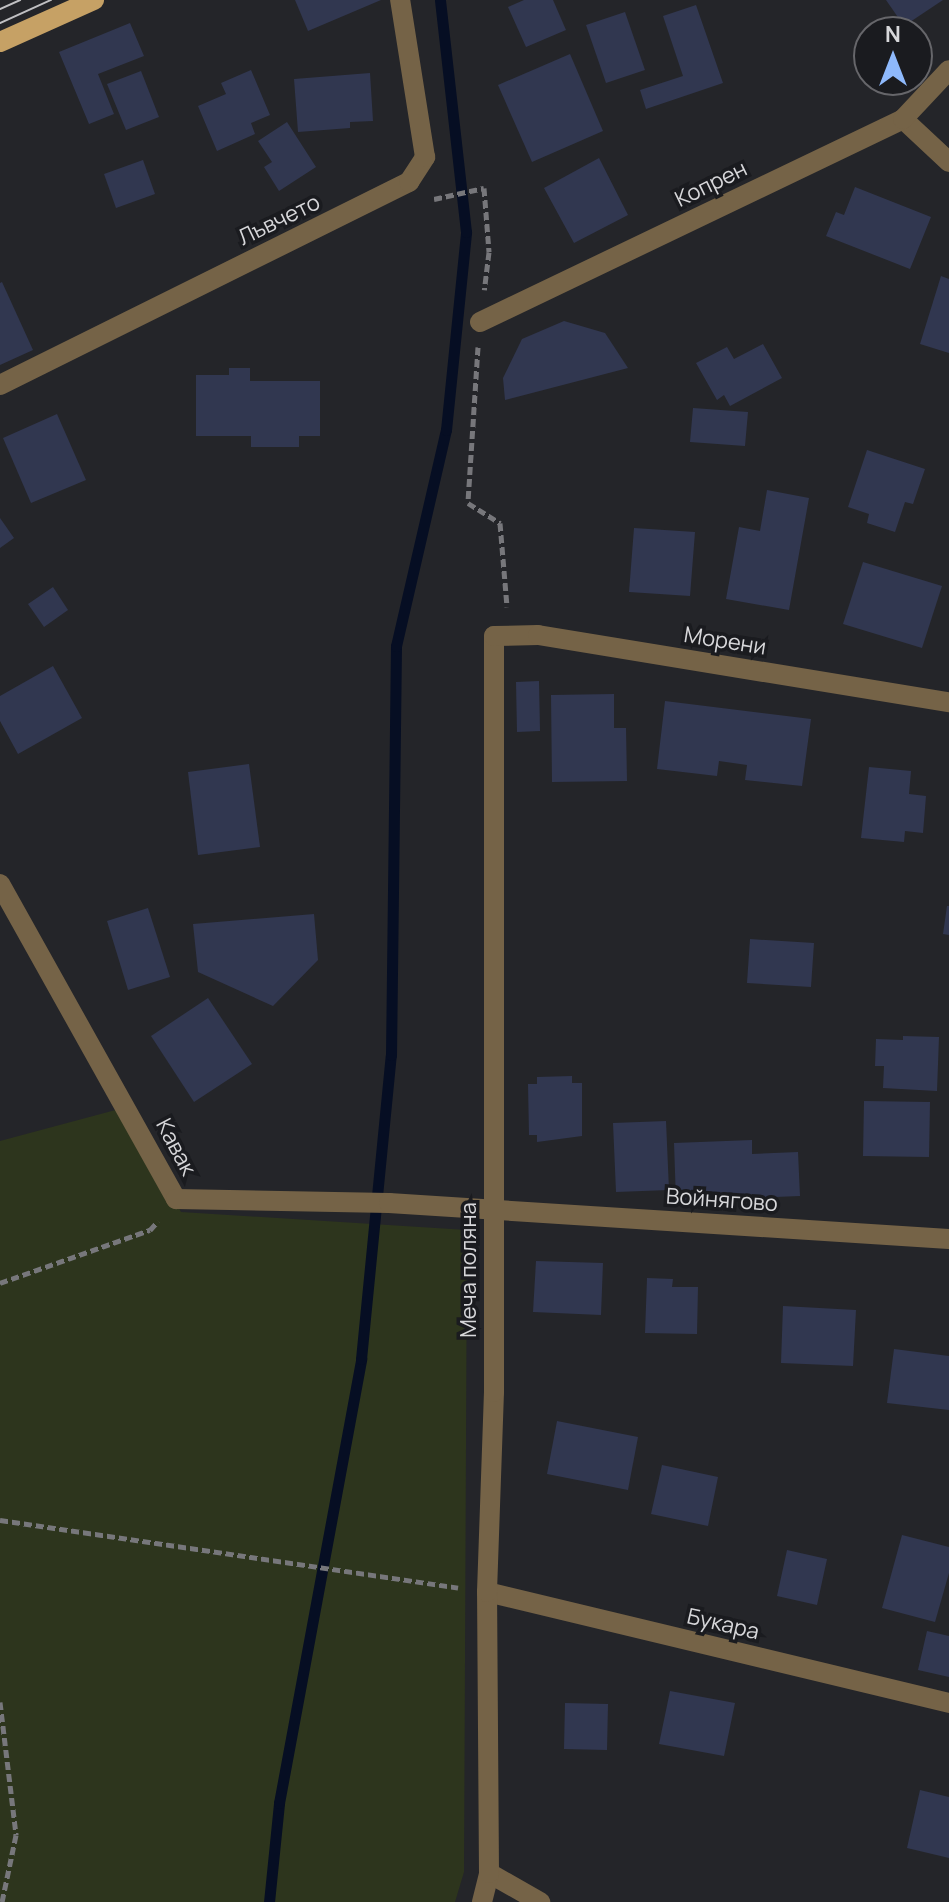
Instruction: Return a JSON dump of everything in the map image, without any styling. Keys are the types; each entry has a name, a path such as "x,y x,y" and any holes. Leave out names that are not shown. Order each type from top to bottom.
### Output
{"main road":[{"path":"0,42 94,0"}],"street":[{"name":"Лъвчето","path":"0,385 409,182 425,157 400,0"},
{"name":"Копрен","path":"480,322 903,119 949,70"},
{"path":"903,119 949,162"},
{"name":"Морени","path":"502,636 538,635 949,702"},
{"name":"Меча поляна","path":"482,1902 489,1873 487,1592 494,1392 493,1209 502,636"},
{"name":"Кавак","path":"0,884 176,1199 389,1203 493,1209"},
{"name":"Войнягово","path":"493,1209 949,1239"},
{"name":"Букара","path":"487,1592 949,1703"},
{"path":"489,1873 540,1902"}],"path":[{"path":"435,200 484,188 489,252 480,322 468,503 500,523 502,636"},
{"path":"0,1291 1,1283 150,1230 176,1199"},
{"path":"0,1520 487,1592"},
{"path":"0,1702 16,1835 2,1902"}],"green space":[{"path":"123,1108 181,1212 467,1230 464,1872 455,1902 0,1902 0,1141"}],"building":[{"path":"295,0 381,0 308,31"},
{"path":"524,0 553,0 566,30 526,47 508,7"},
{"path":"886,0 943,0 919,16 897,16"},
{"path":"696,5 723,83 646,109 640,90 683,76 663,16"},
{"path":"625,12 645,70 606,83 586,25"},
{"path":"130,23 144,56 98,74 114,114 89,124 59,52"},
{"path":"570,54 603,131 532,162 498,85"},
{"path":"251,70 270,115 251,123 255,134 217,151 198,106 226,94 221,83"},
{"path":"141,71 159,117 126,130 107,84"},
{"path":"370,73 373,121 350,122 350,128 298,132 294,79"},
{"path":"287,122 316,167 279,191 264,167 272,162 258,141"},
{"path":"599,158 628,215 574,243 544,188"},
{"path":"143,160 155,194 116,208 104,174"},
{"path":"855,187 931,217 910,269 826,236 836,212 844,215"},
{"path":"941,276 949,279 949,353 920,344"},
{"path":"0,283 33,350 0,365"},
{"path":"564,321 605,333 628,368 505,400 503,378 522,339"},
{"path":"763,344 782,378 730,406 724,395 717,400 696,363 727,347 734,359"},
{"path":"229,368 250,368 250,381 320,381 320,436 299,436 299,447 251,447 251,436 196,436 196,375 229,375"},
{"path":"693,408 748,412 745,446 690,442"},
{"path":"57,414 86,480 31,503 3,438"},
{"path":"867,450 925,469 913,504 905,502 895,532 867,523 869,514 848,507"},
{"path":"767,490 809,498 789,610 726,599 739,527 760,531"},
{"path":"0,518 14,538 0,548"},
{"path":"634,528 695,532 690,596 629,592"},
{"path":"863,562 942,586 922,648 843,624"},
{"path":"53,587 68,610 44,627 28,604"},
{"path":"53,666 82,718 18,754 0,721 0,696"},
{"path":"539,681 540,731 517,732 516,682"},
{"path":"614,694 614,728 626,728 627,781 552,782 551,695"},
{"path":"665,701 811,719 802,786 745,780 747,765 719,761 717,776 657,769"},
{"path":"249,764 260,847 198,855 188,772"},
{"path":"869,767 911,771 909,794 926,796 923,833 905,831 904,842 861,838"},
{"path":"949,906 949,935 943,934"},
{"path":"148,908 170,977 128,990 107,921"},
{"path":"314,914 318,960 273,1006 198,972 193,924"},
{"path":"750,939 814,943 811,987 747,983"},
{"path":"208,998 252,1064 194,1102 151,1036"},
{"path":"903,1036 939,1037 937,1091 883,1088 884,1066 875,1066 876,1039 903,1040"},
{"path":"572,1076 572,1083 582,1083 582,1136 537,1142 537,1135 529,1135 528,1084 537,1084 537,1077"},
{"path":"864,1101 930,1102 929,1157 863,1156"},
{"path":"666,1121 669,1190 616,1192 613,1123"},
{"path":"752,1140 752,1154 798,1152 800,1196 676,1201 674,1143"},
{"path":"536,1261 603,1263 601,1315 533,1312"},
{"path":"647,1278 673,1279 672,1287 698,1287 697,1334 645,1333"},
{"path":"783,1306 856,1310 853,1366 781,1363"},
{"path":"894,1349 949,1356 949,1410 887,1403"},
{"path":"557,1421 638,1437 628,1490 547,1474"},
{"path":"662,1465 718,1477 708,1526 651,1514"},
{"path":"902,1535 949,1547 949,1573 935,1622 882,1608"},
{"path":"787,1550 827,1559 817,1605 777,1596"},
{"path":"927,1631 949,1636 949,1677 918,1670"},
{"path":"670,1691 735,1703 724,1756 659,1744"},
{"path":"565,1703 608,1704 607,1750 564,1749"},
{"path":"920,1790 949,1797 949,1858 907,1848"}],"waterway":[{"path":"269,1902 279,1803 361,1359 391,1055 396,646 446,430 466,232 440,0"}],"tram line":[{"path":"0,9 20,0"},
{"path":"0,23 51,0"}]}
